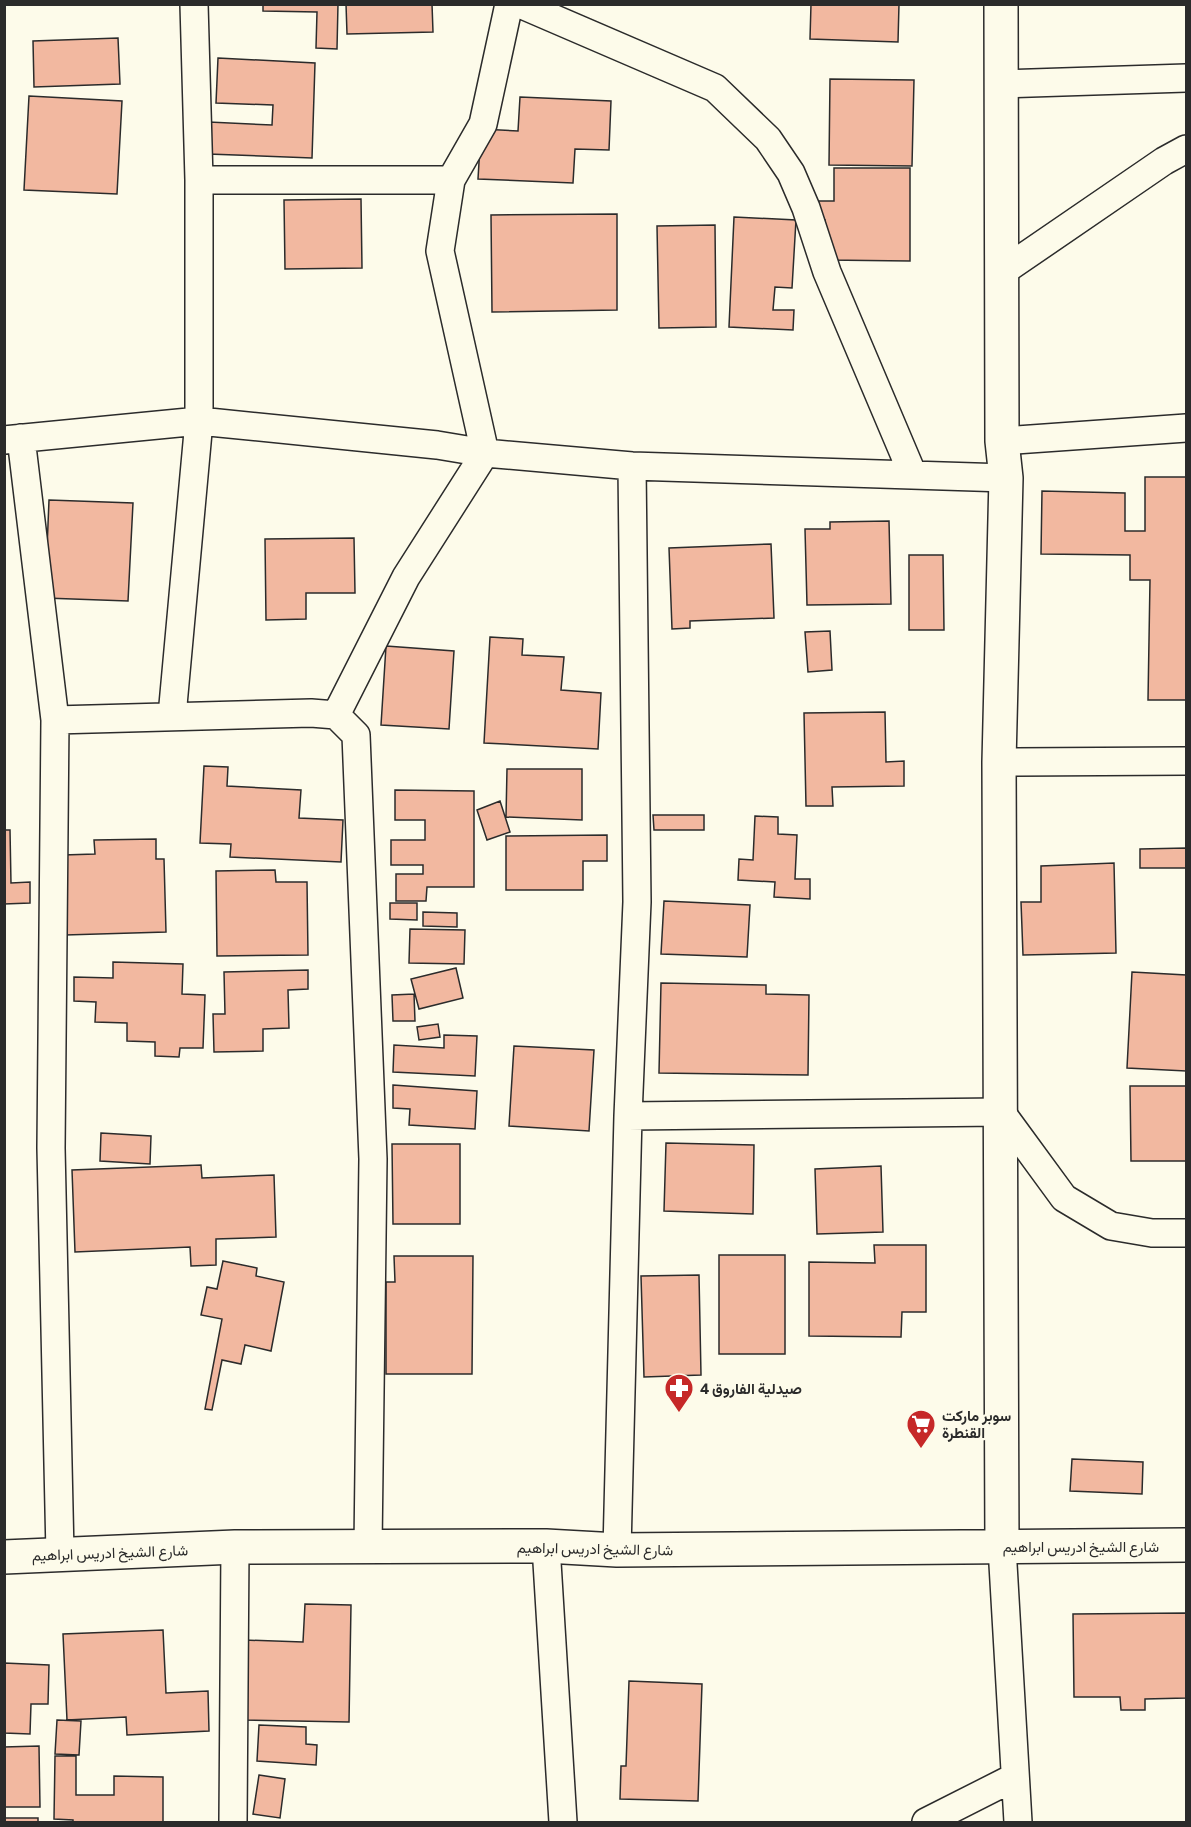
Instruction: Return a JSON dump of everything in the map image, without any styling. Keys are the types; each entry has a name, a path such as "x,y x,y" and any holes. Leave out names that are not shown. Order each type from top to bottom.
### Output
{"street":[{"path":"172,716 199,420 199,180 194,4"},
{"path":"336,715 406,577 485,453 440,251 451,180 483,124 509,4"},
{"path":"520,4 715,88 768,139 791,173 806,208 827,272 913,475"},
{"path":"1001,4 1002,441 1006,478 999,762 1002,1547 1018,1822"},
{"path":"1002,84 1186,78"},
{"path":"1002,272 1186,148"},
{"path":"199,180 451,180"},
{"path":"60,1554 51,1148 55,720 13,439 199,420 426,444 485,453 632,466 1006,478"},
{"path":"1002,441 1186,428"},
{"path":"617,1550 628,1116 637,902 632,466"},
{"path":"55,720 311,713 336,715 357,735 373,1159 368,1547"},
{"path":"999,762 1186,761"},
{"path":"628,1116 1001,1112"},
{"path":"1001,1112 1064,1198 1111,1226 1152,1233 1186,1233"},
{"name":"شارع الشيخ ادريس ابراهيم","path":"4,1557 235,1547 546,1546 617,1550 1186,1545"},
{"path":"546,1546 563,1822"},
{"path":"233,1822 235,1547"},
{"path":"926,1822 1015,1777"}],"building":[{"path":"263,4 338,4 337,49 316,48 317,12 263,11"},
{"path":"346,4 432,4 433,32 347,34"},
{"path":"811,4 899,4 898,42 810,39"},
{"path":"118,38 120,84 34,87 33,41"},
{"path":"218,58 315,63 312,158 208,154 209,122 272,125 273,105 216,103"},
{"path":"830,79 914,80 912,166 829,165"},
{"path":"29,96 122,101 117,194 24,190"},
{"path":"520,97 611,101 609,150 575,149 573,183 478,179 481,129 518,131"},
{"path":"834,168 910,168 910,261 826,260 825,220 812,219 811,201 834,201"},
{"path":"361,199 362,268 285,269 284,200"},
{"path":"617,214 617,310 492,312 491,215"},
{"path":"734,217 796,220 792,288 775,287 773,310 794,310 793,330 729,327"},
{"path":"715,225 716,327 659,328 657,226"},
{"path":"1145,477 1186,477 1186,700 1148,700 1150,580 1130,580 1130,555 1041,554 1042,491 1125,493 1125,531 1145,531"},
{"path":"49,500 133,503 128,601 45,598"},
{"path":"889,521 891,604 807,605 805,529 830,529 830,522"},
{"path":"354,538 355,593 306,593 306,619 266,620 265,539"},
{"path":"771,544 774,618 690,621 690,628 672,629 669,548"},
{"path":"909,555 943,555 944,630 909,630"},
{"path":"830,631 832,670 808,672 805,632"},
{"path":"490,637 523,639 522,655 564,657 561,690 601,693 598,749 484,743"},
{"path":"386,646 454,651 449,729 381,725"},
{"path":"885,712 886,762 904,761 904,786 832,787 833,806 806,806 804,713"},
{"path":"204,766 228,767 227,786 301,790 299,818 343,820 341,862 230,857 231,844 200,843"},
{"path":"507,769 582,769 582,820 506,817"},
{"path":"395,790 474,791 474,887 427,887 426,901 396,901 396,874 423,874 423,865 391,865 391,840 425,840 425,820 395,820"},
{"path":"500,801 510,832 487,840 477,810"},
{"path":"653,815 704,815 704,830 654,830"},
{"path":"755,816 778,817 778,834 797,835 795,879 810,879 810,899 774,897 775,882 738,880 739,859 753,860"},
{"path":"4,830 10,830 11,883 30,882 30,903 4,904"},
{"path":"607,835 607,861 583,861 583,890 506,890 506,836"},
{"path":"156,839 156,859 164,859 166,932 65,935 63,855 95,854 94,840"},
{"path":"1186,848 1186,868 1140,868 1140,849"},
{"path":"1114,863 1116,953 1023,955 1021,902 1041,902 1041,866"},
{"path":"275,870 276,882 307,882 308,955 217,956 216,871"},
{"path":"664,901 750,905 747,957 661,954"},
{"path":"390,903 417,903 417,920 390,919"},
{"path":"423,912 457,913 457,927 423,926"},
{"path":"410,929 465,930 464,964 409,963"},
{"path":"113,962 183,964 182,994 205,995 203,1048 180,1048 179,1057 155,1056 155,1042 127,1041 127,1023 95,1022 96,1002 74,1001 74,977 113,978"},
{"path":"456,968 463,998 419,1009 411,979"},
{"path":"308,970 308,989 288,990 289,1028 263,1029 263,1051 214,1052 213,1014 225,1014 224,972"},
{"path":"1132,972 1186,975 1186,1071 1127,1068"},
{"path":"661,983 766,985 766,994 809,995 808,1075 659,1073"},
{"path":"414,994 415,1021 393,1021 392,995"},
{"path":"438,1024 440,1037 419,1040 417,1027"},
{"path":"444,1035 477,1036 475,1076 393,1072 394,1045 444,1048"},
{"path":"514,1046 594,1050 589,1131 509,1126"},
{"path":"393,1085 477,1091 475,1129 409,1125 410,1109 393,1108"},
{"path":"1130,1086 1186,1086 1186,1161 1131,1161"},
{"path":"101,1133 151,1136 150,1164 100,1161"},
{"path":"666,1143 754,1145 753,1214 664,1211"},
{"path":"392,1144 460,1144 460,1224 393,1224"},
{"path":"201,1165 202,1178 274,1175 276,1237 216,1239 216,1265 191,1266 190,1247 75,1252 72,1170"},
{"path":"881,1166 883,1232 817,1234 815,1169"},
{"path":"874,1245 926,1245 926,1312 902,1312 901,1337 809,1336 809,1262 875,1263"},
{"path":"719,1255 785,1255 785,1354 719,1354"},
{"path":"394,1256 473,1256 472,1374 386,1374 386,1282 395,1282"},
{"path":"223,1261 257,1268 256,1276 284,1282 271,1351 245,1345 241,1364 222,1360 212,1410 205,1409 222,1319 201,1315 207,1287 217,1289"},
{"path":"699,1275 701,1375 644,1377 641,1276"},
{"path":"1072,1459 1143,1462 1142,1494 1070,1491"},
{"path":"305,1604 351,1605 349,1722 242,1720 244,1640 303,1642"},
{"path":"1186,1613 1186,1698 1145,1699 1145,1710 1121,1710 1120,1697 1074,1697 1073,1614"},
{"path":"163,1630 166,1693 208,1691 209,1731 127,1735 126,1717 67,1720 63,1634"},
{"path":"4,1663 49,1665 48,1704 31,1704 30,1734 4,1733"},
{"path":"629,1681 702,1684 698,1801 620,1799 621,1766 626,1766"},
{"path":"57,1720 81,1721 79,1755 55,1754"},
{"path":"259,1725 306,1727 306,1744 317,1745 316,1765 257,1761"},
{"path":"39,1746 40,1807 4,1807 4,1747"},
{"path":"55,1756 76,1756 76,1795 114,1795 114,1776 163,1777 163,1822 73,1822 73,1820 54,1819"},
{"path":"259,1775 285,1779 280,1818 253,1814"},
{"path":"4,1818 38,1818 38,1822 4,1822"}],"place":[{"name":"صيدلية الفاروق 4","path":"679,1414"},
{"name":"سوبر ماركت القنطرة","path":"921,1450"}]}
